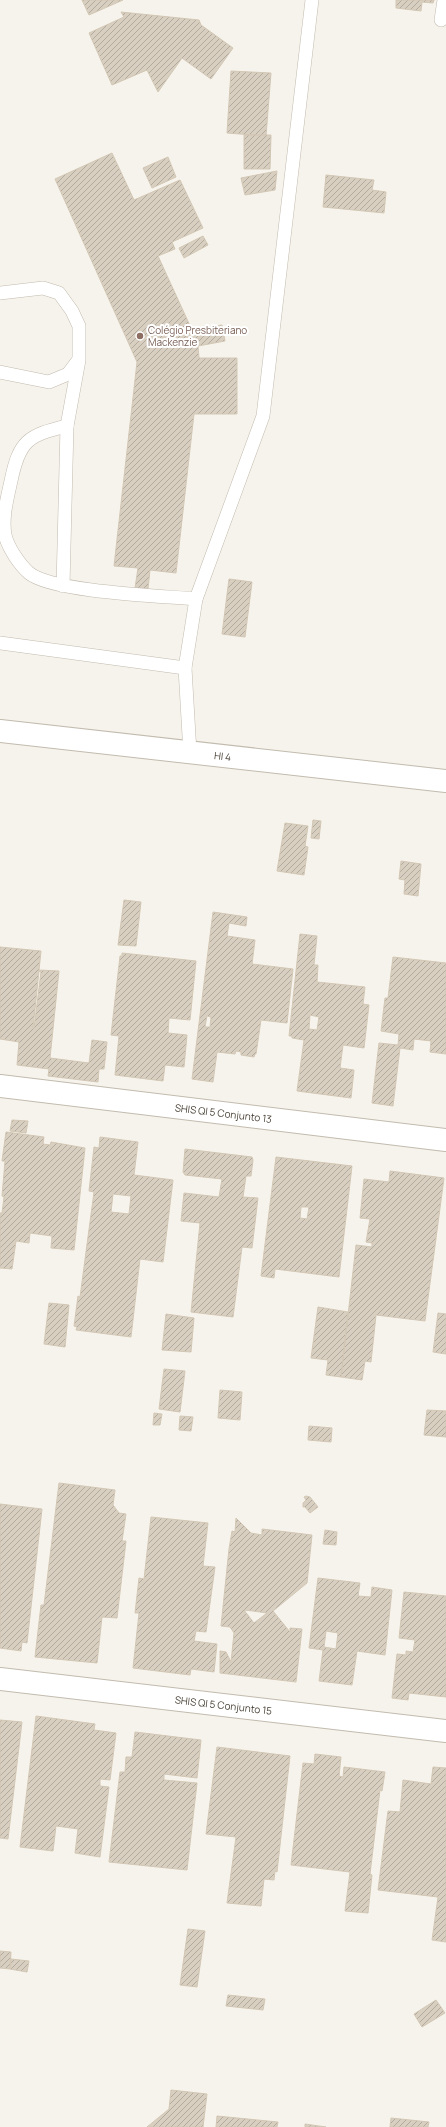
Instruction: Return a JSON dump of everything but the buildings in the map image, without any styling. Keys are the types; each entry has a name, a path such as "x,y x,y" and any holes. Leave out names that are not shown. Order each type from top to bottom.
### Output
{"street":[{"name":"HI 4","path":"0,731 446,782"},
{"name":"SHIS QI 5 Conjunto 13","path":"0,1086 446,1140"},
{"name":"SHIS QI 5 Conjunto 15","path":"0,1679 446,1730"}],"lane":[{"path":"190,753 185,668 196,600 263,416 312,0"},
{"path":"442,20 444,0"},
{"path":"0,293 43,288 59,293 72,311 79,326 79,360 67,426 63,586"},
{"path":"0,372 49,382 68,374 79,360"},
{"path":"67,426 42,432 24,444 15,460 5,510 5,536 18,561 30,574 63,586 196,600"},
{"path":"0,643 185,668"}],"place":[{"name":"Colégio Presbiteriano Mackenzie","path":"140,336"}]}
